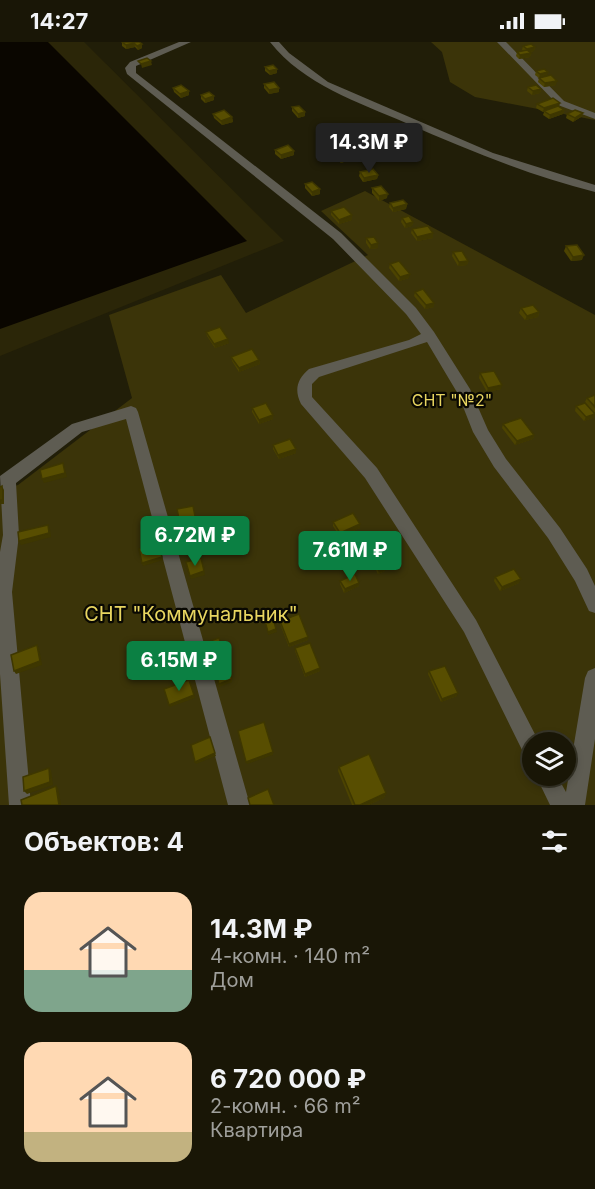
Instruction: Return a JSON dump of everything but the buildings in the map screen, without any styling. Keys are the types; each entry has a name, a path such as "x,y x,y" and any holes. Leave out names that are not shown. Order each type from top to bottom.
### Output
{"lane":[{"path":"187,42 133,64 130,68 132,74 336,236 411,311 429,335 465,393 481,432 500,464 554,533 581,575 595,604"},
{"path":"274,42 286,55 325,84 489,155 590,187 595,177"},
{"path":"501,42 561,104 595,116"},
{"path":"429,335 414,343 314,373 306,379 303,392 306,400 371,473 470,626 523,732"},
{"path":"20,805 3,592 11,535 4,482 77,428 131,412 239,805"},
{"path":"574,805 595,678"},
{"path":"551,786 561,805"}],"shaded area":[{"path":"0,42 84,42 284,241 0,356"},
{"path":"0,42 48,42 247,241 0,329"}],"green space":[{"path":"431,42 595,42 595,120 475,97 450,82 442,52"},
{"path":"365,191 595,315 595,805 0,805 0,490 18,485 132,398 109,315 221,275 246,313 368,255 321,211"}],"park label":[{"name":"СНТ \"№2\"","path":"452,400"},
{"name":"СНТ \"Коммунальник\"","path":"191,614"}]}
